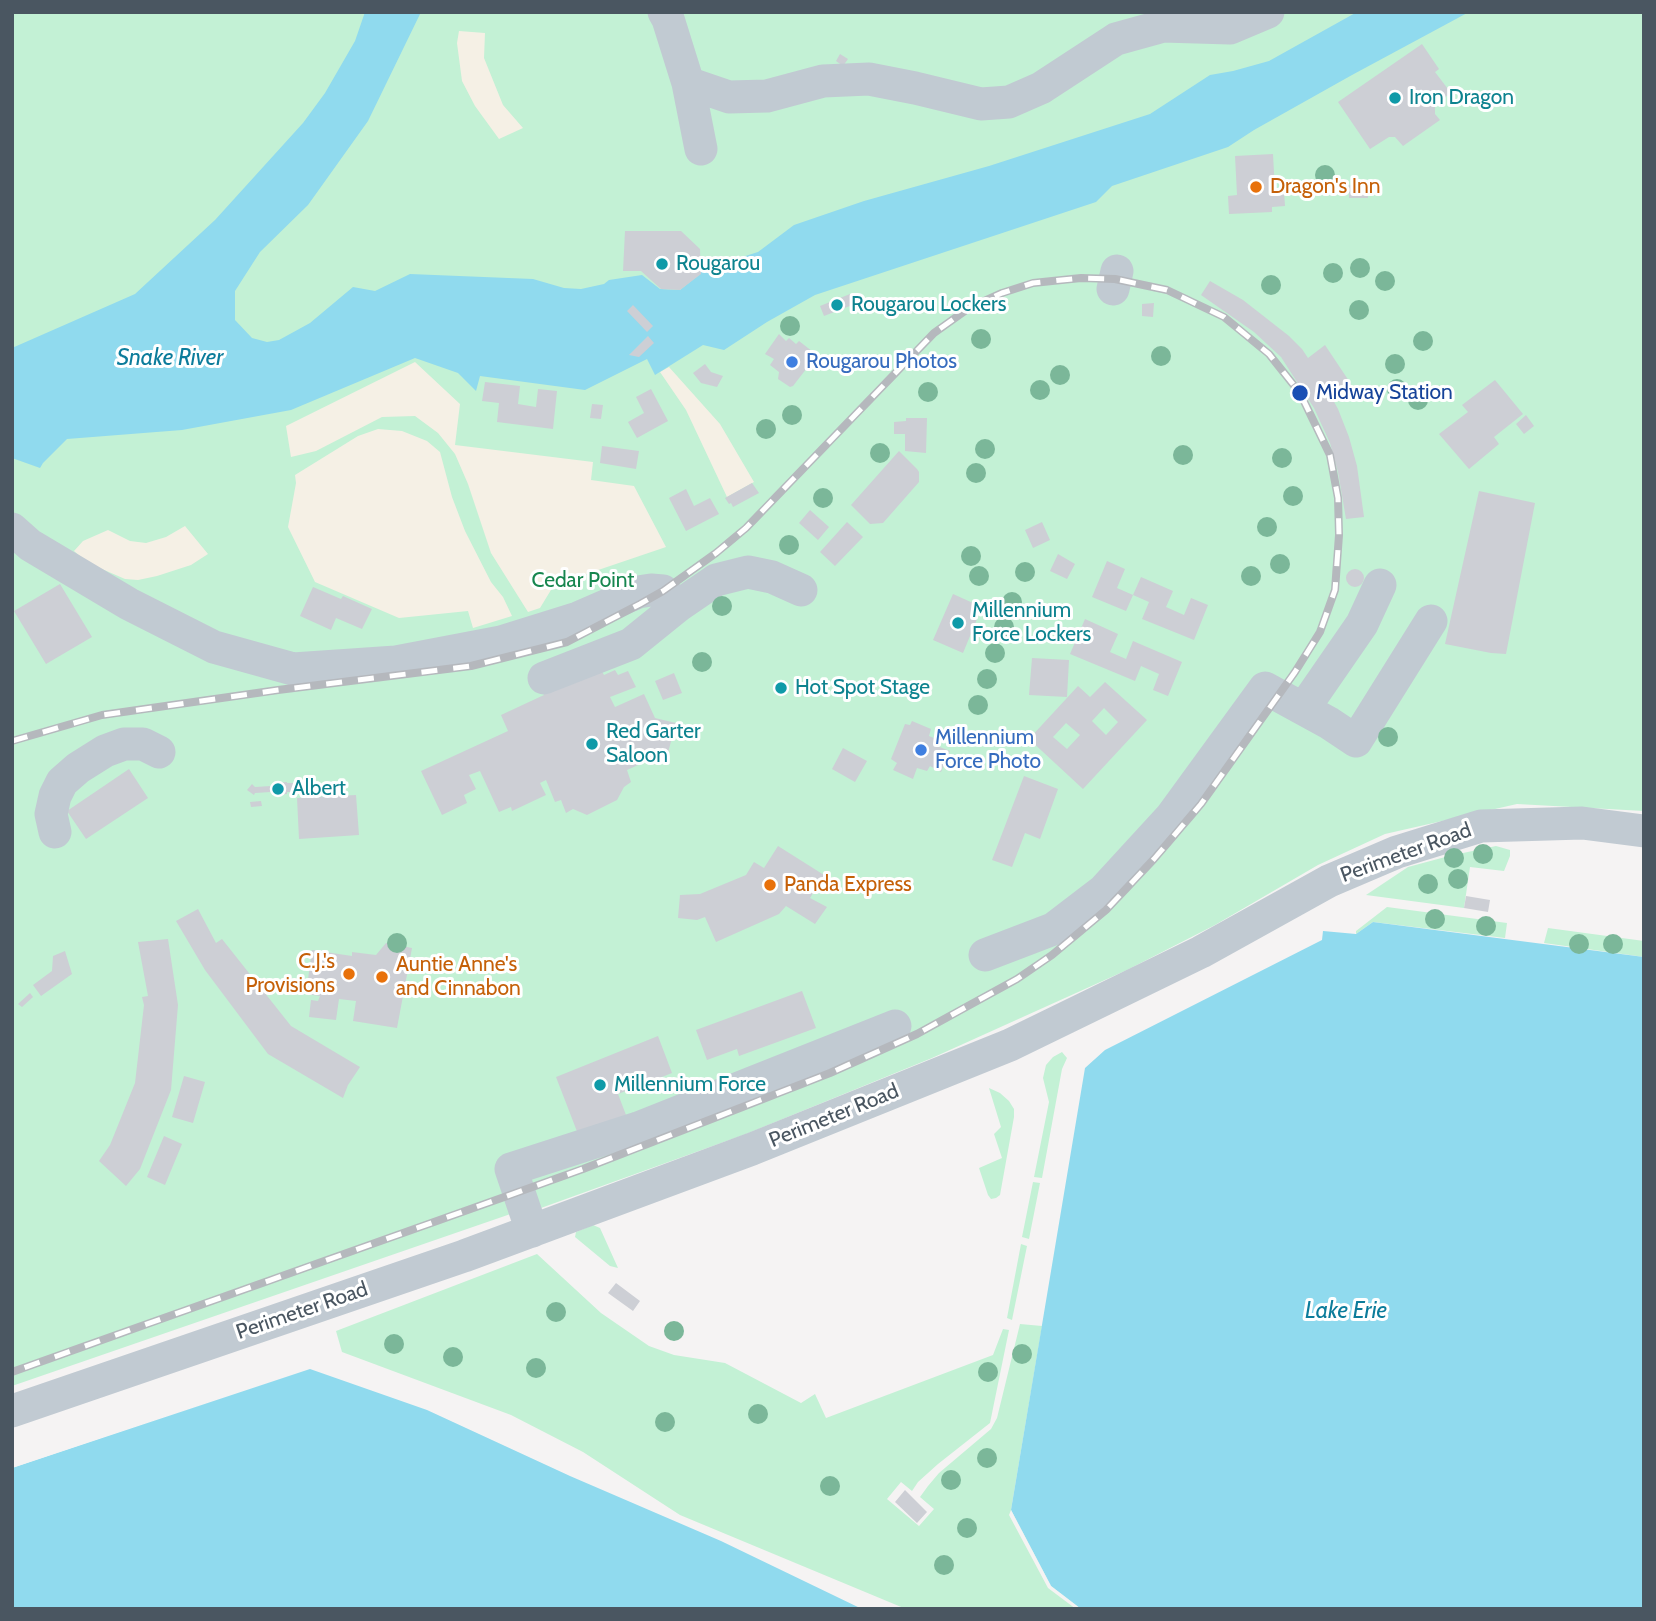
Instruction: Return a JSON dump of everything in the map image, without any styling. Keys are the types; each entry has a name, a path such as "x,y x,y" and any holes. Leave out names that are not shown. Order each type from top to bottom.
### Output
{"street":[{"path":"664,12 688,83 701,149"},
{"path":"688,83 729,97 767,96 823,81 869,79 981,104 1009,102 1041,88 1116,39 1163,26 1230,28 1268,12"},
{"path":"12,529 30,545 129,604 214,647 293,669 396,662 501,642 578,618 638,592 663,591 678,606"},
{"path":"544,678 631,644 716,580 748,572 772,577 801,590"},
{"path":"1304,708 1362,624 1380,585"},
{"path":"985,955 1054,929 1104,890 1171,817 1265,688 1304,708 1356,741 1431,621"},
{"path":"55,832 51,814 55,796 62,782 78,768 104,751 124,744 143,744 159,752"},
{"name":"Perimeter Road","path":"12,1410 464,1256 752,1150 1010,1045 1201,952 1329,881 1397,852 1481,827 1583,823 1644,831"},
{"path":"532,1231 511,1169 638,1128 895,1026"}],"green space":[{"name":"Cedar Point","path":"12,12 1644,12 1644,811 1517,804 1385,834 1318,865 1215,925 1127,970 932,1058 746,1134 541,1208 525,1209 12,1386"},
{"path":"1496,846 1510,850 1504,871 1470,867 1464,908 1366,895 1408,867"},
{"path":"1387,907 1507,923 1505,938 1373,922 1356,934 1356,931"},
{"path":"1548,928 1644,941 1644,957 1544,943"},
{"path":"1062,1052 1067,1058 1062,1069 1042,1178 1034,1177 1049,1102 1043,1078 1046,1065"},
{"path":"989,1088 1000,1093 1014,1109 1000,1195 991,1199 979,1168 1002,1158 994,1134 1001,1127"},
{"path":"1033,1182 1040,1183 1029,1239 1022,1237"},
{"path":"593,1225 600,1228 618,1268 610,1266 575,1237 576,1232"},
{"path":"1021,1244 1027,1246 1012,1320 1007,1318"},
{"path":"537,1254 601,1313 649,1346 674,1355 725,1363 801,1403 815,1394 826,1418 993,1355 1003,1329 1009,1330 990,1423 938,1464 912,1491 901,1482 887,1499 919,1526 934,1509 920,1497 939,1473 991,1429 997,1418 1020,1324 1042,1326 1011,1510 1051,1586 1081,1609 906,1609 680,1515 583,1452 511,1415 342,1352 336,1331"}],"sand":[{"path":"459,31 485,33 484,58 503,105 523,128 499,139 475,106 462,81 457,43"},
{"path":"415,362 460,404 455,445 593,462 591,480 634,486 666,547 554,585 540,608 528,612 491,553 455,454 438,433 415,416 382,417 316,451 291,457 286,426"},
{"path":"669,367 720,424 754,482 727,497 686,410 660,372"},
{"path":"378,429 402,431 427,441 440,452 452,497 465,531 512,616 473,628 468,611 399,618 315,582 288,527 295,475 358,436"},
{"path":"185,526 208,554 191,565 157,576 138,580 125,579 88,563 74,551 83,541 108,530 130,541 146,543 166,537"}],"water":[{"name":"Snake River","path":"365,12 421,12 368,121 308,205 260,252 235,291 235,320 252,338 267,342 279,340 310,323 353,287 375,291 410,274 533,279 564,288 581,289 604,284 609,280 642,275 660,289 680,290 700,274 700,269 758,252 794,225 1150,114 1210,75 1269,61 1357,12 1469,12 1352,75 1228,147 1112,186 1096,202 815,295 724,350 703,345 655,375 647,359 585,390 480,376 476,391 458,373 415,358 291,410 182,430 67,439 40,468 12,458 12,348 135,294 215,220 303,123 325,93 355,41"},
{"name":"Lake Erie","path":"1373,922 1644,957 1644,1609 1081,1609 1051,1586 1011,1510 1085,1068 1105,1050 1322,940 1323,931 1356,934"},
{"path":"310,1369 427,1410 721,1541 862,1609 12,1609 12,1468"}],"pier":[{"path":"309,1365 314,1366 12,1468 12,1464"},
{"path":"1011,1510 1051,1586 1081,1609 1076,1609 1048,1588 1009,1515"}],"building":[{"name":"Iron Dragon","path":"1422,44 1439,69 1435,72 1451,93 1435,104 1435,114 1440,120 1403,146 1395,137 1389,137 1370,149 1338,102"},
{"path":"840,54 848,59 843,66 836,61"},
{"name":"Dragon's Inn","path":"1273,154 1275,191 1284,191 1285,206 1272,207 1272,212 1229,214 1228,196 1237,195 1235,156"},
{"path":"1349,185 1368,185 1368,198 1349,198"},
{"name":"Rougarou","path":"625,231 681,231 700,249 701,274 680,290 661,289 641,271 623,271"},
{"path":"1210,281 1243,300 1289,336 1308,358 1325,345 1351,384 1333,400 1349,437 1357,466 1364,517 1346,519 1330,443 1314,408 1281,357 1254,332 1201,295"},
{"name":"Rougarou Lockers","path":"850,294 855,304 824,316 820,306"},
{"path":"1154,303 1153,317 1142,316 1142,304"},
{"path":"633,305 653,326 647,332 627,311"},
{"name":"Rougarou Photos","path":"779,334 786,341 789,338 796,344 799,341 817,355 790,387 778,379 779,372 770,365 774,359 765,354"},
{"path":"648,336 654,343 639,357 629,355"},
{"path":"705,364 711,372 723,376 717,387 701,383 693,373"},
{"path":"1495,380 1523,414 1494,437 1499,444 1469,469 1439,434 1468,412 1462,405"},
{"path":"485,382 520,386 518,404 536,407 538,389 557,391 553,429 497,422 499,403 482,401"},
{"path":"651,389 668,421 637,438 628,422 644,413 636,397"},
{"path":"592,404 603,405 601,419 590,418"},
{"path":"1526,415 1534,426 1524,434 1516,424"},
{"path":"906,418 927,418 926,453 905,451 905,434 894,434 894,422 906,421"},
{"path":"602,446 639,451 636,469 600,463"},
{"path":"899,451 919,472 919,482 883,523 870,524 851,505"},
{"path":"752,483 759,493 733,507 729,504 725,498"},
{"path":"686,489 694,506 710,498 719,514 686,531 669,498"},
{"path":"1479,491 1535,503 1506,654 1445,644"},
{"path":"810,510 829,527 818,540 799,523"},
{"path":"847,522 863,537 835,566 820,552"},
{"path":"1042,522 1050,540 1033,548 1025,530"},
{"path":"1058,554 1075,564 1067,579 1050,571"},
{"path":"1107,561 1125,569 1117,588 1133,595 1126,611 1092,597"},
{"path":"1351,569 1359,569 1364,578 1362,585 1351,587 1346,582 1346,574"},
{"path":"1141,577 1173,591 1166,607 1184,615 1191,598 1208,605 1194,640 1142,619 1149,602 1133,595"},
{"path":"60,584 92,637 46,664 14,611"},
{"path":"313,587 372,609 362,629 336,618 331,630 300,616"},
{"name":"Millennium Force Lockers","path":"953,594 982,607 963,653 933,640"},
{"path":"1085,619 1118,634 1110,652 1126,659 1133,641 1182,662 1168,696 1153,690 1159,674 1141,666 1135,681 1070,654"},
{"path":"1032,658 1069,660 1067,697 1029,695"},
{"name":"Red Garter Saloon","path":"598,665 604,675 615,670 618,675 628,671 636,687 610,697 615,707 644,694 655,718 676,723 666,760 656,757 627,770 631,782 624,787 617,800 587,815 573,809 566,813 561,800 555,802 546,780 540,783 546,795 512,811 511,807 499,812 480,771 469,775 476,789 464,795 467,803 442,815 421,771 508,731 501,715 544,695 542,690"},
{"path":"674,673 682,693 663,700 655,681"},
{"path":"1105,682 1147,720 1083,789 1029,739 1078,686 1090,697","holes":["1104,708 1118,722 1106,735 1092,721","1066,723 1080,735 1067,749 1053,737"]},
{"name":"Millennium Force Photo","path":"912,721 931,729 929,736 939,740 937,746 950,751 941,772 930,766 927,771 917,768 913,779 893,770 897,763 891,759 905,724 910,725"},
{"path":"843,748 867,761 855,782 832,769"},
{"path":"129,769 148,798 86,839 67,811"},
{"path":"1024,776 1058,789 1040,839 1025,833 1012,867 992,860"},
{"name":"Albert","path":"287,782 307,783 307,792 254,795 247,790 252,784 255,787"},
{"path":"356,795 359,835 299,839 297,798"},
{"path":"261,801 262,806 251,807 250,802"},
{"name":"Panda Express","path":"778,846 824,875 810,898 827,907 815,924 786,906 779,914 716,942 705,917 697,920 678,918 680,895 700,894 746,875 754,862 764,868"},
{"path":"1466,896 1490,900 1488,912 1464,908"},
{"path":"198,909 216,943 222,939 291,1026 360,1067 343,1098 268,1054 205,970 176,921"},
{"path":"168,939 178,1005 171,1090 140,1169 126,1186 99,1161 110,1145 135,1083 144,1005 142,997 148,996 138,942"},
{"path":"386,943 412,948 397,1028 353,1021 356,1001 339,999 336,1020 309,1017 311,1000 318,1001 320,996 306,994 312,950 352,956 352,952 376,955"},
{"path":"65,951 72,974 41,996 33,985 52,971 53,956"},
{"path":"802,991 816,1028 739,1056 737,1049 707,1060 696,1030"},
{"path":"30,993 33,997 22,1007 18,1004"},
{"name":"Millennium Force","path":"658,1036 672,1073 618,1094 626,1115 578,1134 556,1077"},
{"path":"184,1076 205,1082 193,1123 172,1117"},
{"path":"164,1136 182,1144 165,1185 147,1177"},
{"path":"616,1283 640,1301 633,1311 608,1293"},
{"path":"905,1490 927,1512 917,1523 895,1502"}],"railway":[{"path":"12,741 102,715 471,666 567,642 663,591 746,528 934,333 969,308 1033,283 1081,278 1115,279 1167,290 1224,317 1269,354 1300,393 1330,455 1338,498 1339,535 1335,590 1320,632 1295,672 1201,804 1106,910 1052,955 1017,979 917,1034 830,1073 583,1169 12,1372"}],"place":[{"name":"Iron Dragon","path":"1395,98"},
{"name":"Dragon's Inn","path":"1256,187"},
{"name":"Rougarou","path":"662,264"},
{"name":"Rougarou Lockers","path":"837,305"},
{"name":"Rougarou Photos","path":"792,362"},
{"name":"Midway Station","path":"1300,393"},
{"name":"Millennium Force Lockers","path":"958,623"},
{"name":"Hot Spot Stage","path":"781,688"},
{"name":"Red Garter Saloon","path":"592,744"},
{"name":"Millennium Force Photo","path":"921,750"},
{"name":"Albert","path":"278,789"},
{"name":"Panda Express","path":"770,885"},
{"name":"C.J.'s Provisions","path":"349,974"},
{"name":"Auntie Anne's and Cinnabon","path":"382,977"},
{"name":"Millennium Force","path":"600,1085"}]}
